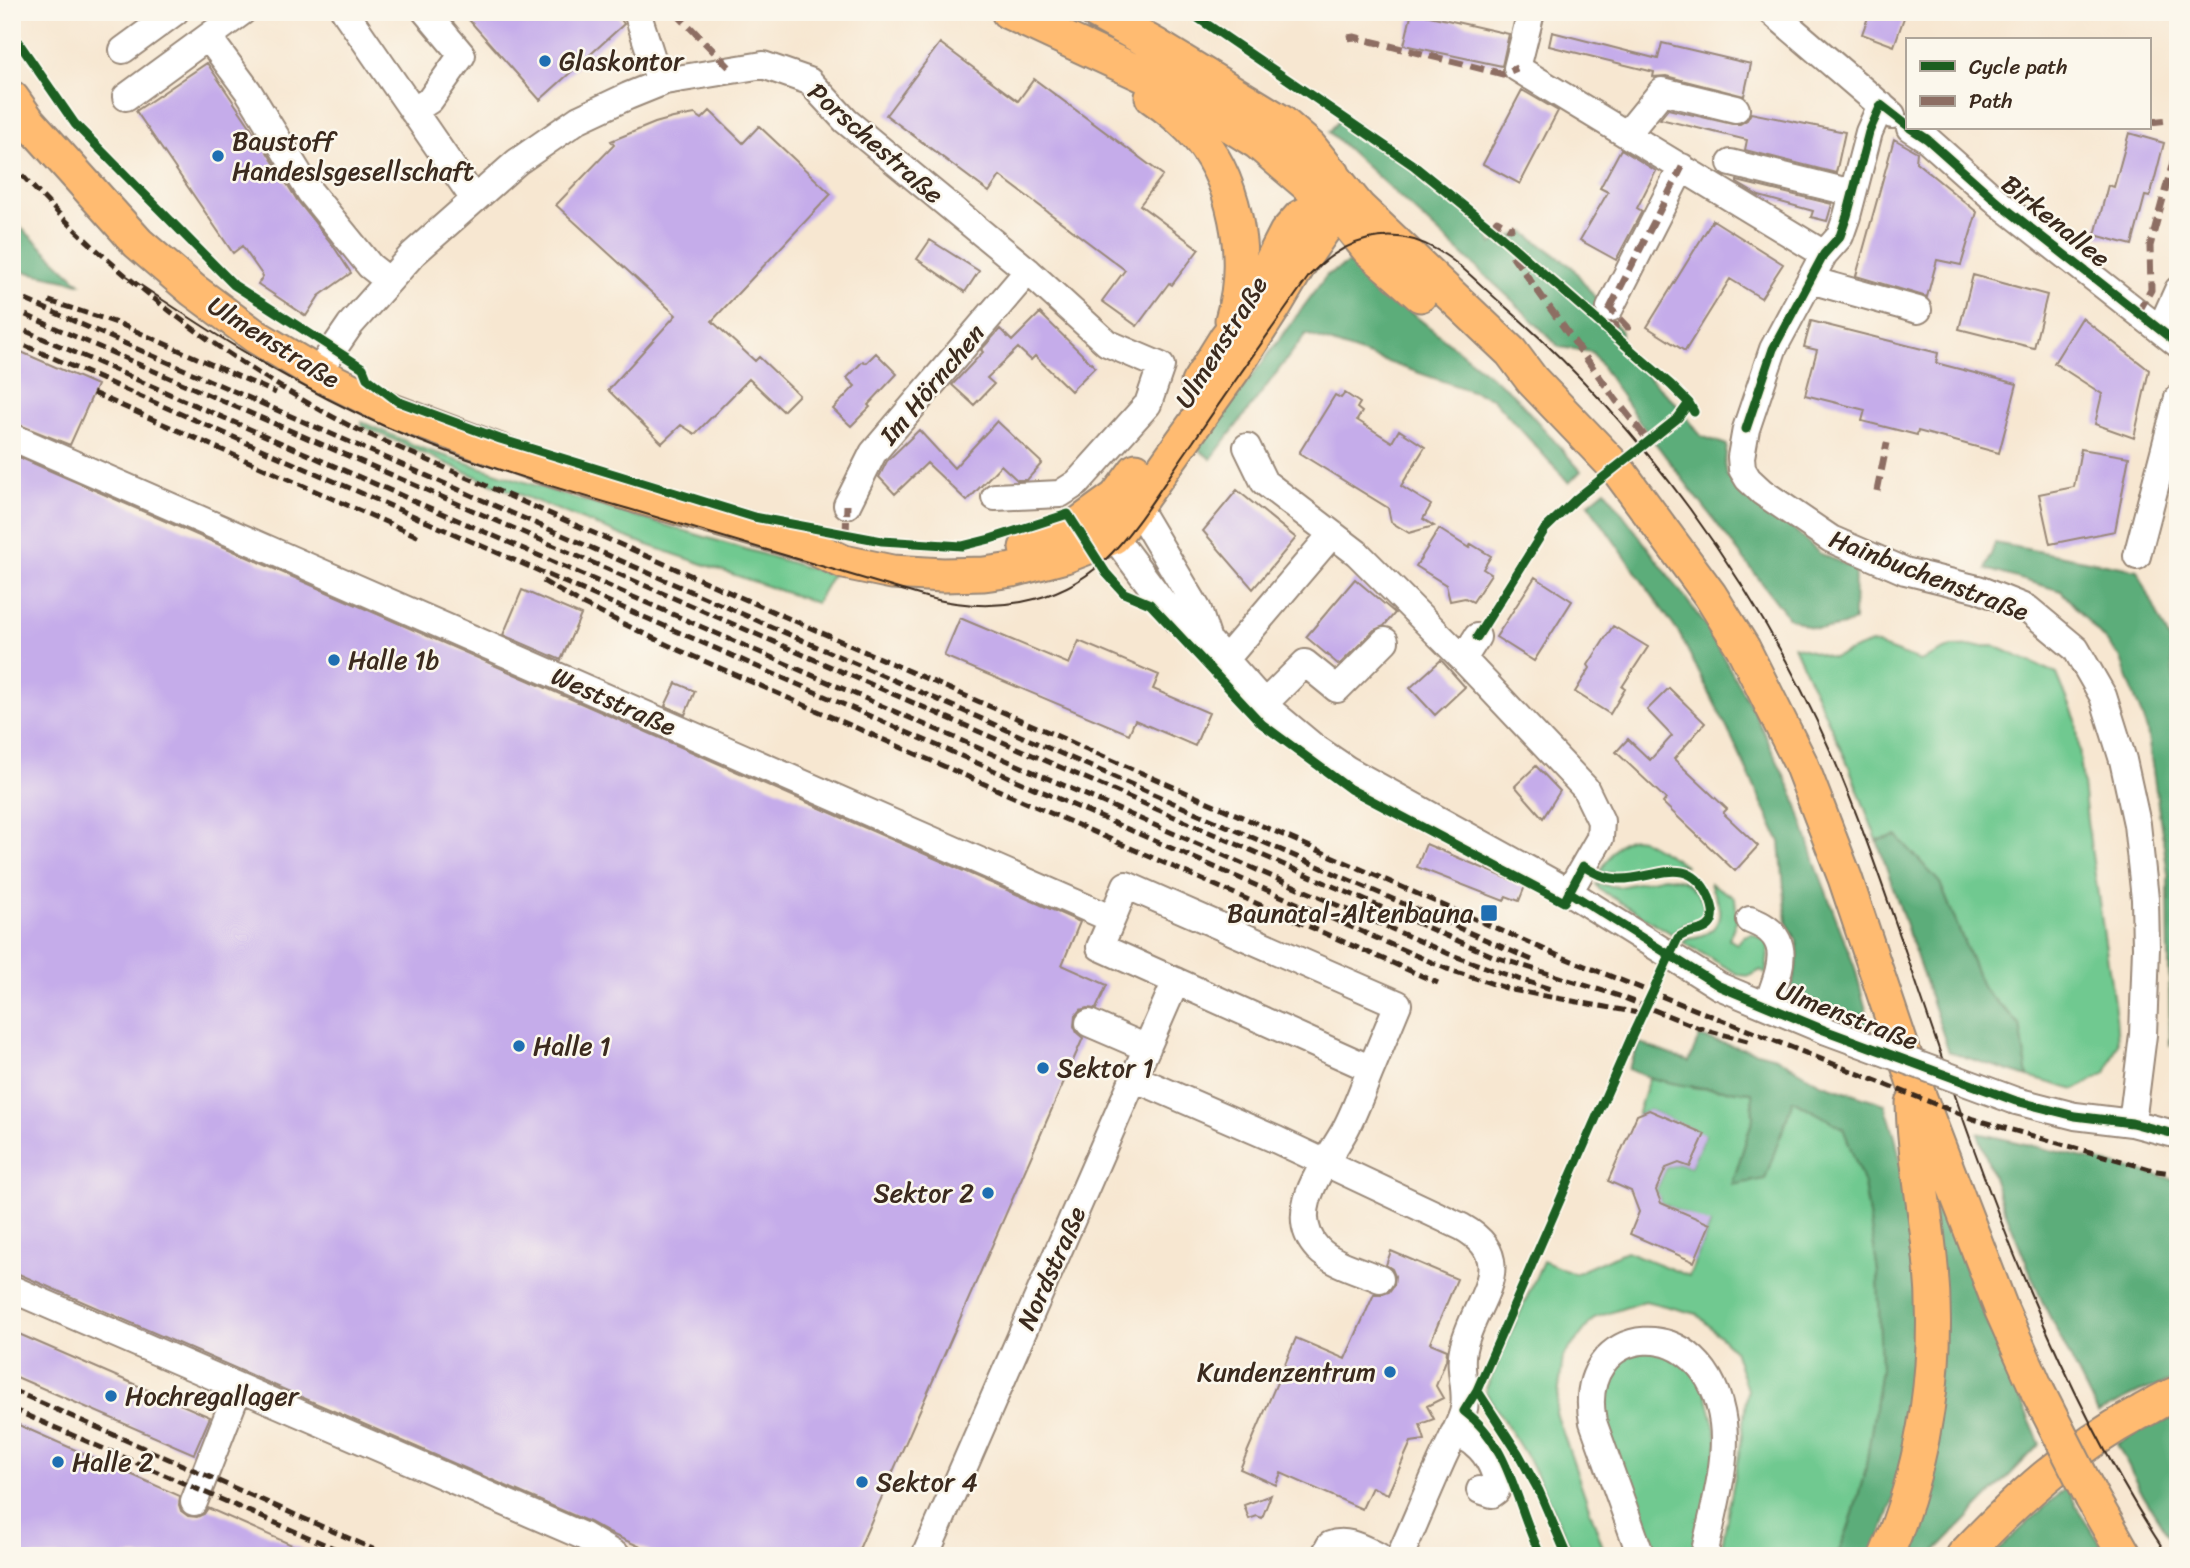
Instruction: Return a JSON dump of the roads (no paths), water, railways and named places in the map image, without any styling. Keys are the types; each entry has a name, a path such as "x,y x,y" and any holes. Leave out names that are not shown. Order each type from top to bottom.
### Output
{"main road":[{"path":"1008,12 1170,87 1257,142 1348,209"},
{"path":"1096,12 1280,121 1310,147 1333,174 1369,250 1499,367 1532,380 1618,470 1710,595 1743,649 1801,764 1845,878 1913,1080 2002,1311 2038,1392 2125,1556"},
{"path":"1083,45 1191,129 1217,166 1230,195 1237,226 1240,263 1237,304 1226,338"},
{"name":"Ulmenstraße","path":"12,98 29,121 138,243 193,290 245,328 317,373 393,411 540,466 804,544 844,562 891,572 972,574 1012,570 1052,560 1114,537 1125,501 1190,394 1245,313 1286,233 1300,217 1317,208 1348,209"},
{"name":"Ulmenstraße","path":"804,544 952,556 1002,552 1051,539 1125,501 1236,366 1299,265 1348,209"},
{"path":"1886,1556 1919,1461 1929,1398 1933,1346 1930,1258 1914,1142 1913,1080"},
{"path":"1963,1556 2030,1488 2089,1443 2178,1393"}],"street":[{"path":"123,51 175,12"},
{"path":"126,97 242,12"},
{"path":"345,12 474,199"},
{"path":"413,111 430,100 462,55 426,12"},
{"path":"637,12 660,83"},
{"path":"1531,12 1517,68 1824,254"},
{"name":"Birkenallee","path":"1772,12 1906,125"},
{"path":"208,37 248,91 310,192 370,266 389,281"},
{"name":"Porschestraße","path":"317,373 350,326 413,254 517,162 579,119 660,83 763,65 809,81 846,121 1028,271 1107,343 1161,366 1148,404 1077,483 1060,494 995,497"},
{"path":"1627,134 1662,91 1736,109"},
{"name":"Hainbuchenstraße","path":"1881,106 1869,132 1840,236 1824,254 1773,349 1746,429 1741,457 1742,468 1748,479 1762,492 1831,539 1905,571 1978,589 2028,609 2076,649 2103,696 2123,760 2137,824 2145,899 2146,947 2143,1035 2132,1123"},
{"name":"Birkenallee","path":"1914,130 2000,204 2169,337"},
{"path":"1731,163 1853,192"},
{"path":"1610,308 1682,167"},
{"name":"Im Hörnchen","path":"847,505 873,453 1028,271"},
{"path":"1810,280 1918,310"},
{"path":"2169,337 2178,290"},
{"path":"2137,556 2178,398"},
{"name":"Weststraße","path":"12,437 1112,919"},
{"path":"1247,447 1264,482 1357,553 1463,659 1585,788 1601,821 1600,838 1569,892"},
{"name":"Ulmenstraße","path":"1125,501 1198,610 1217,650"},
{"path":"1217,650 1332,534"},
{"name":"Ulmenstraße","path":"1114,537 1177,621 1217,650 1264,704 1314,747 1348,771 1569,892 1719,986 1824,1030 2016,1101 2076,1116 2132,1123 2178,1135"},
{"path":"1463,659 1477,637"},
{"path":"1264,704 1305,663 1337,689 1385,641"},
{"path":"1371,1069 1100,947 1126,885 1398,1004 1371,1069 1346,1128 1311,1184 1307,1203 1306,1225 1316,1247 1327,1256 1380,1279"},
{"path":"1750,920 1766,925 1780,943 1782,964 1767,1006"},
{"name":"Nordstraße","path":"925,1556 1176,981"},
{"path":"1090,1023 1147,1048"},
{"path":"1134,1078 1277,1140 1462,1227 1476,1235 1487,1250 1491,1281 1462,1351 1460,1364 1464,1411 1400,1556"},
{"path":"12,1289 583,1536 617,1556"},
{"path":"1641,1556 1593,1422 1590,1398 1593,1380 1607,1359 1628,1345 1654,1340 1683,1349 1697,1360 1715,1391 1720,1408 1724,1439 1722,1463 1704,1556"},
{"path":"194,1502 239,1387"},
{"path":"1454,1433 1478,1446 1493,1470 1497,1479 1496,1492 1492,1494 1480,1489"},
{"path":"1324,1556 1330,1545 1342,1542 1378,1556"}],"tram line":[{"path":"127,276 296,382 421,442 559,488 929,598 952,603 999,605 1021,602 1065,588 1085,576 1116,549 1151,504 1309,276 1322,263 1352,244 1385,237 1402,237 1420,242 1445,255 1552,350 1600,400 1690,508 1767,626 1830,750 1851,800 1980,1165 2029,1290 2092,1426 2128,1492 2168,1556"}],"railway":[{"path":"12,164 87,241 170,311 258,373 352,427 1557,955 1973,1119 2157,1171 2178,1174"},
{"path":"12,294 1532,960"},
{"path":"49,301 120,324 276,393"},
{"path":"12,309 1495,957 1619,996 1699,1028 1751,1042"},
{"path":"12,325 1449,954 1551,989"},
{"path":"12,340 1447,969 1512,990 1644,1014"},
{"path":"93,393 422,538"},
{"path":"543,581 582,604 672,647 1438,983"},
{"path":"12,1390 389,1556"},
{"path":"12,1409 352,1556"}],"place":[{"name":"Glaskontor","path":"545,61"},
{"name":"Baustoff Handeslsgesellschaft","path":"218,156"},
{"name":"Halle 1b","path":"334,660"},
{"name":"Baunatal-Altenbauna","path":"1489,913"},
{"name":"Halle 1","path":"519,1046"},
{"name":"Sektor 1","path":"1043,1068"},
{"name":"Sektor 2","path":"988,1193"},
{"name":"Kundenzentrum","path":"1390,1372"},
{"name":"Hochregallager","path":"111,1396"},
{"name":"Halle 2","path":"58,1462"},
{"name":"Sektor 4","path":"862,1482"}]}
